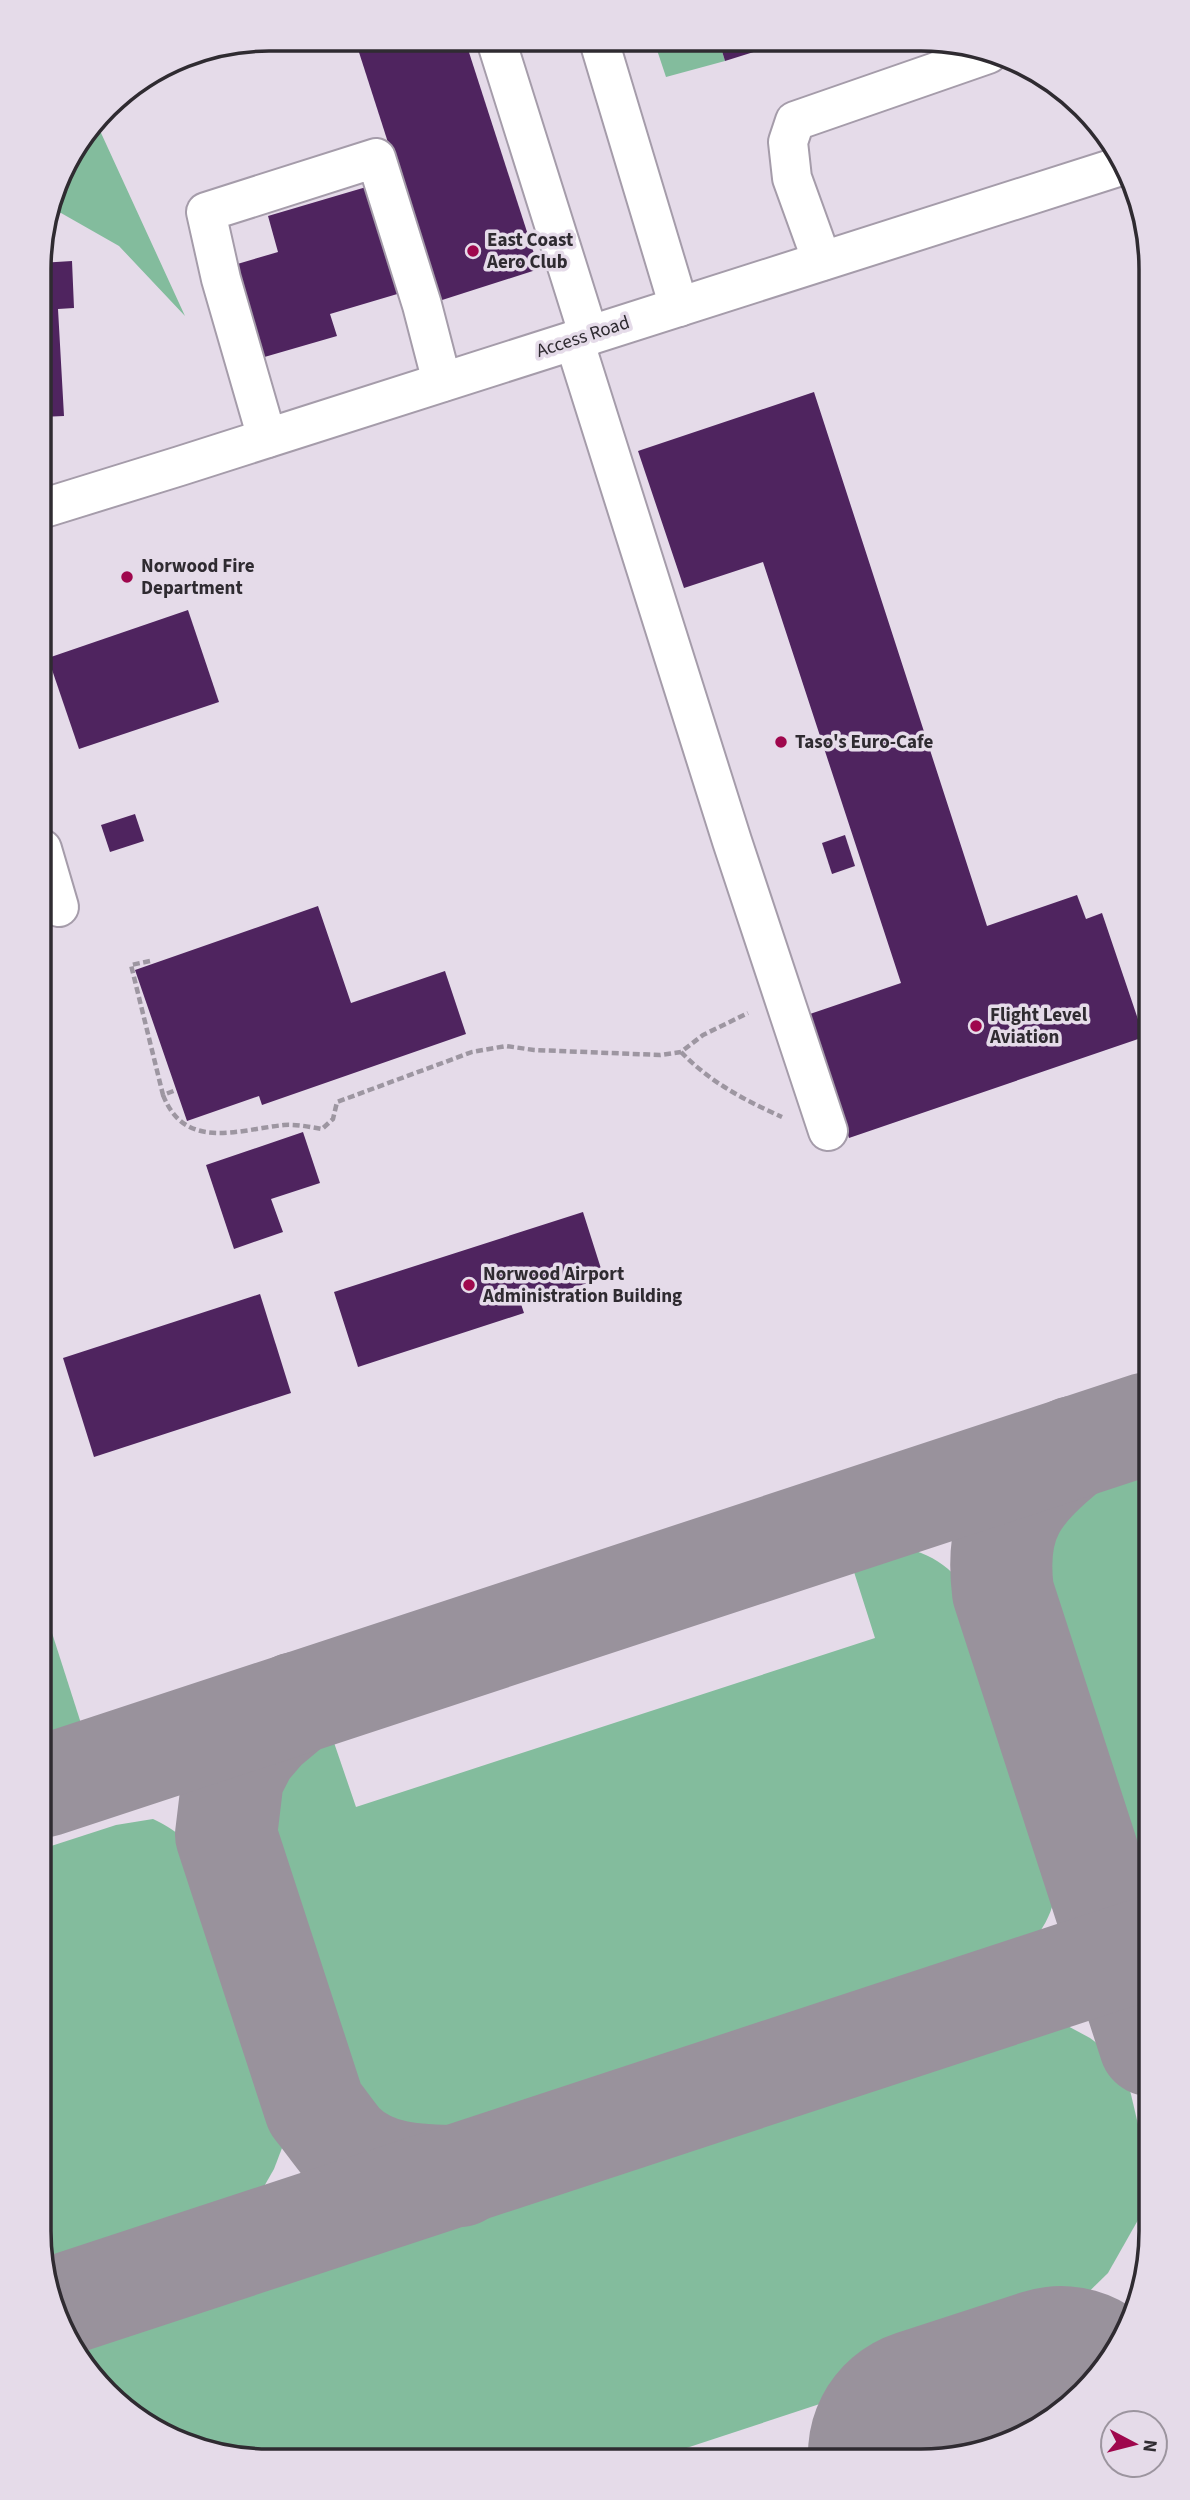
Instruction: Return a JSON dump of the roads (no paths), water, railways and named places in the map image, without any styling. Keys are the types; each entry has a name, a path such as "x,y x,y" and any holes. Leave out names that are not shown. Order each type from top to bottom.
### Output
{"street":[{"path":"499,51 581,338 783,996 828,1131"},
{"path":"602,51 679,307"},
{"path":"822,261 792,178 788,142 795,121 976,58"},
{"path":"267,438 221,279 206,212 376,158 422,305 442,383"},
{"name":"Access Road","path":"51,506 1114,168"},
{"path":"51,878 60,907"}],"place":[{"name":"East Coast Aero Club","path":"473,251"},
{"name":"Norwood Fire Department","path":"127,577"},
{"name":"Taso's Euro-Cafe","path":"781,742"},
{"name":"Flight Level Aviation","path":"976,1026"},
{"name":"Norwood Airport Administration Building","path":"469,1285"}]}
